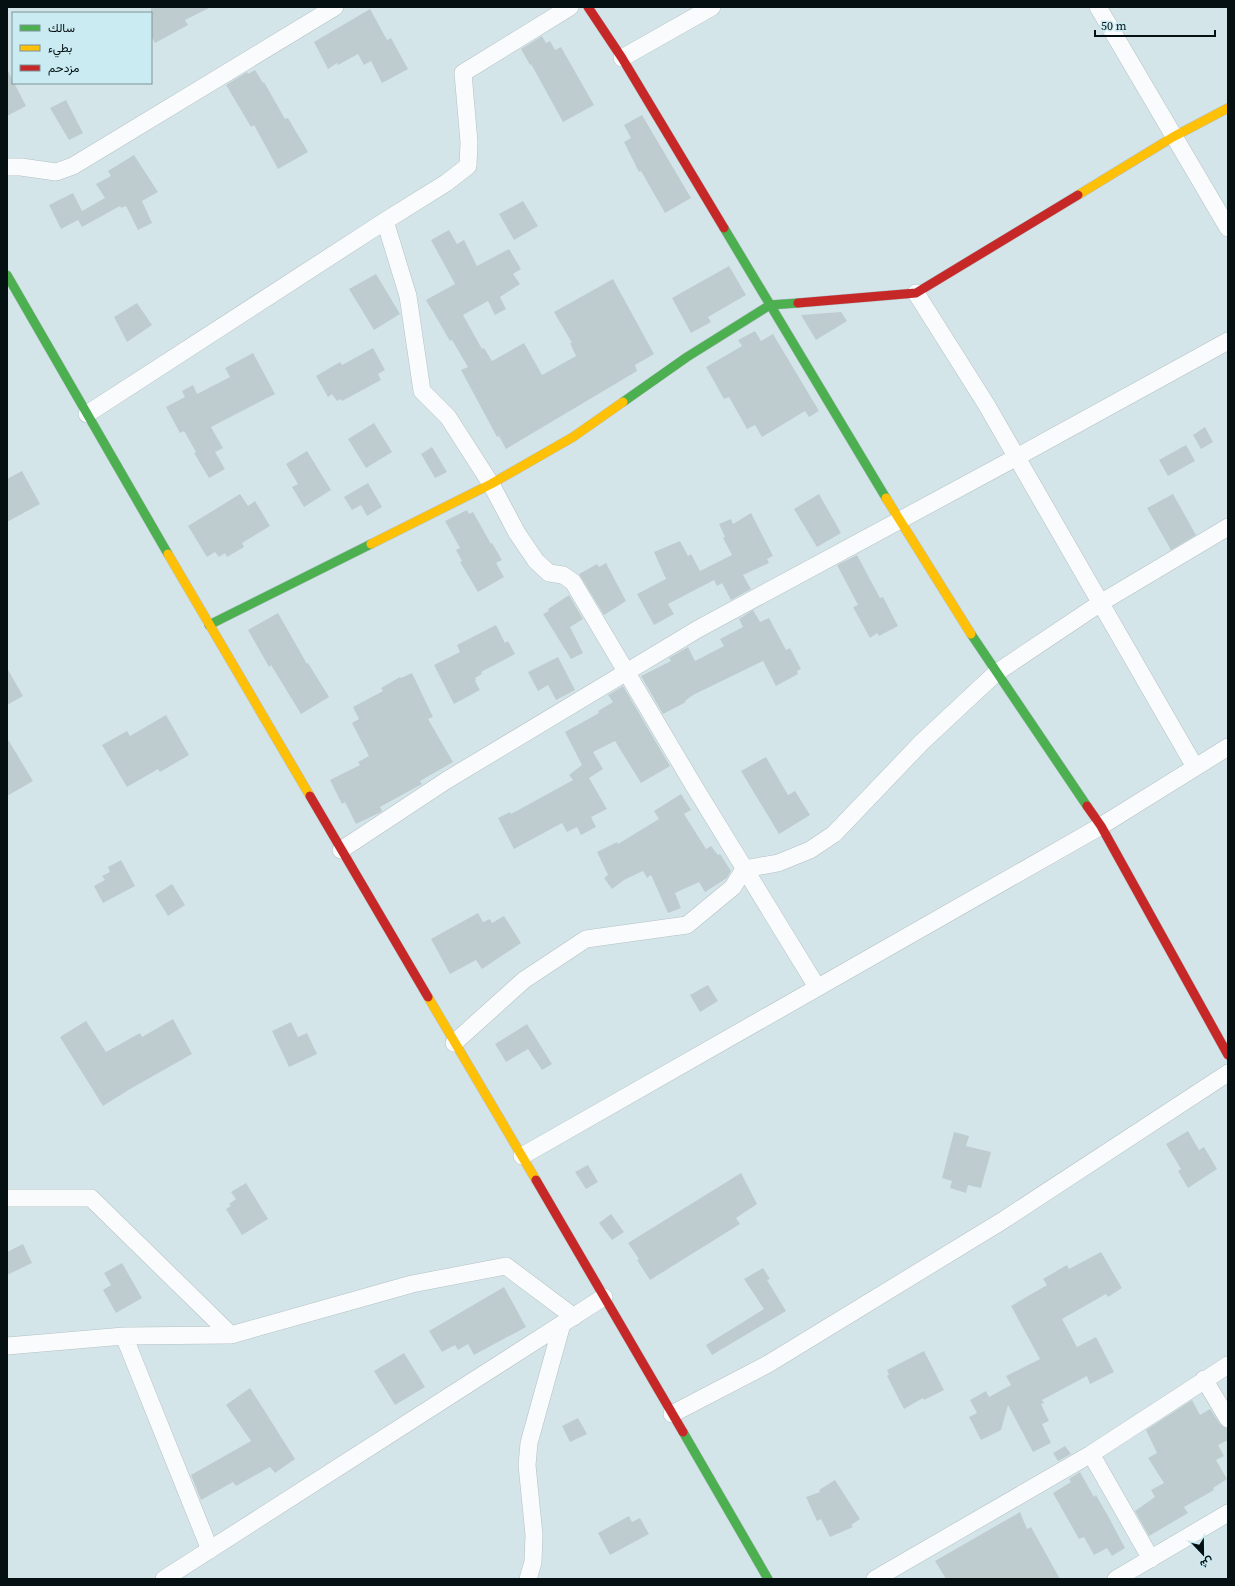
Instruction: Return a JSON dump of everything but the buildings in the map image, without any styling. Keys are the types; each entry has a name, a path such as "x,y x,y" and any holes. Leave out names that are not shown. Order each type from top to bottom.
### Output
{"street":[{"path":"7,167 21,167 56,172 73,166 335,7"},
{"path":"87,414 384,221 446,183 468,166 469,142 463,73 570,7"},
{"path":"588,7 622,58 900,521 996,673 1101,826 1228,1055"},
{"path":"622,58 712,7"},
{"path":"1098,7 1173,137 1228,228"},
{"path":"209,625 491,484 573,437 687,357 770,305 916,293 1173,137 1228,108"},
{"path":"384,221 408,296 422,390 448,417 491,484 517,533 536,561 549,573 563,575 573,582 744,869 817,987"},
{"path":"7,276 209,625 522,1156 768,1579"},
{"path":"916,293 1018,457 1195,767"},
{"path":"341,850 447,780 698,630 1018,457 1228,341"},
{"path":"454,1043 524,980 586,939 687,925 733,888 744,869 785,860 810,850 834,834 922,742 996,673 1102,602 1228,527"},
{"path":"522,1156 1101,826 1228,747"},
{"path":"672,1414 768,1364 982,1233 1228,1073"},
{"path":"7,1198 91,1198 231,1335"},
{"path":"7,1346 124,1336 231,1335 412,1284 506,1266 568,1320"},
{"path":"164,1579 604,1297"},
{"path":"528,1579 533,1562 534,1535 527,1465 529,1443 568,1320"},
{"path":"124,1336 210,1550"},
{"path":"875,1579 1091,1454 1228,1364"},
{"path":"1204,1379 1228,1418"},
{"path":"1091,1454 1151,1559"},
{"path":"1123,1577 1228,1513"}],"traffic: fast":[{"path":"724,228 886,498"},
{"path":"7,275 168,554"},
{"path":"623,402 687,357 770,305 798,303"},
{"path":"209,625 371,544"},
{"path":"971,634 1087,806"},
{"path":"683,1432 768,1579"}],"traffic: slow":[{"path":"1078,195 1173,137 1228,108"},
{"path":"371,544 491,484 573,437 623,402"},
{"path":"886,498 971,634"},
{"path":"168,554 310,796"},
{"path":"428,997 536,1180"}],"traffic: jam":[{"path":"588,7 622,58 724,228"},
{"path":"798,303 916,293 1078,195"},
{"path":"310,796 428,997"},
{"path":"1087,806 1101,826 1228,1055"},
{"path":"536,1180 683,1432"}]}
